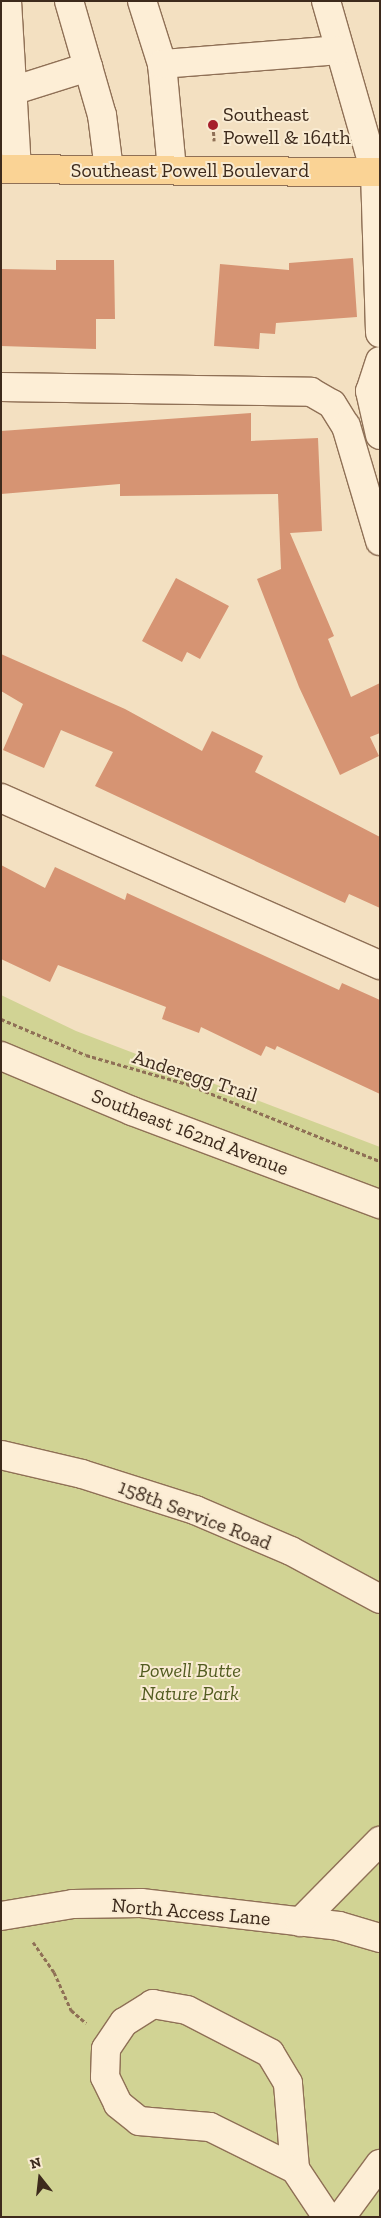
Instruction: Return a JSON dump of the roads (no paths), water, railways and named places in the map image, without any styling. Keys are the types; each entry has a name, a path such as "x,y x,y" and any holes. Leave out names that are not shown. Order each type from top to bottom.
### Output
{"main road":[{"name":"Southeast Powell Boulevard","path":"9,169 377,172"}],"street":[{"path":"7,1 6,60 12,91 9,169"},
{"path":"69,1 102,115 109,170"},
{"path":"142,1 162,64 172,170"},
{"path":"326,1 338,50 377,172 380,334"},
{"path":"162,64 338,50"},
{"path":"12,91 88,67"},
{"path":"380,361 370,391 380,435"},
{"path":"1,387 311,392 332,404 346,426 380,541"},
{"path":"1,798 380,965"},
{"name":"Southeast 162nd Avenue","path":"1,1056 123,1108 380,1204"},
{"name":"158th Service Road","path":"1,1455 82,1474 195,1510 291,1551 380,1599"},
{"path":"300,1922 380,1841"},
{"name":"North Access Lane","path":"1,1916 73,1904 141,1903 339,1926 380,1938"},
{"path":"295,2169 210,2127 170,2127 139,2121 118,2104 105,2077 106,2049 124,2022 153,2004 195,2013 270,2053 288,2083 295,2169 327,2217"},
{"path":"340,2217 380,2164"}],"place":[{"name":"Southeast Powell & 164th","path":"213,125"}],"park label":[{"name":"Powell Butte Nature Park","path":"190,1682"}]}
